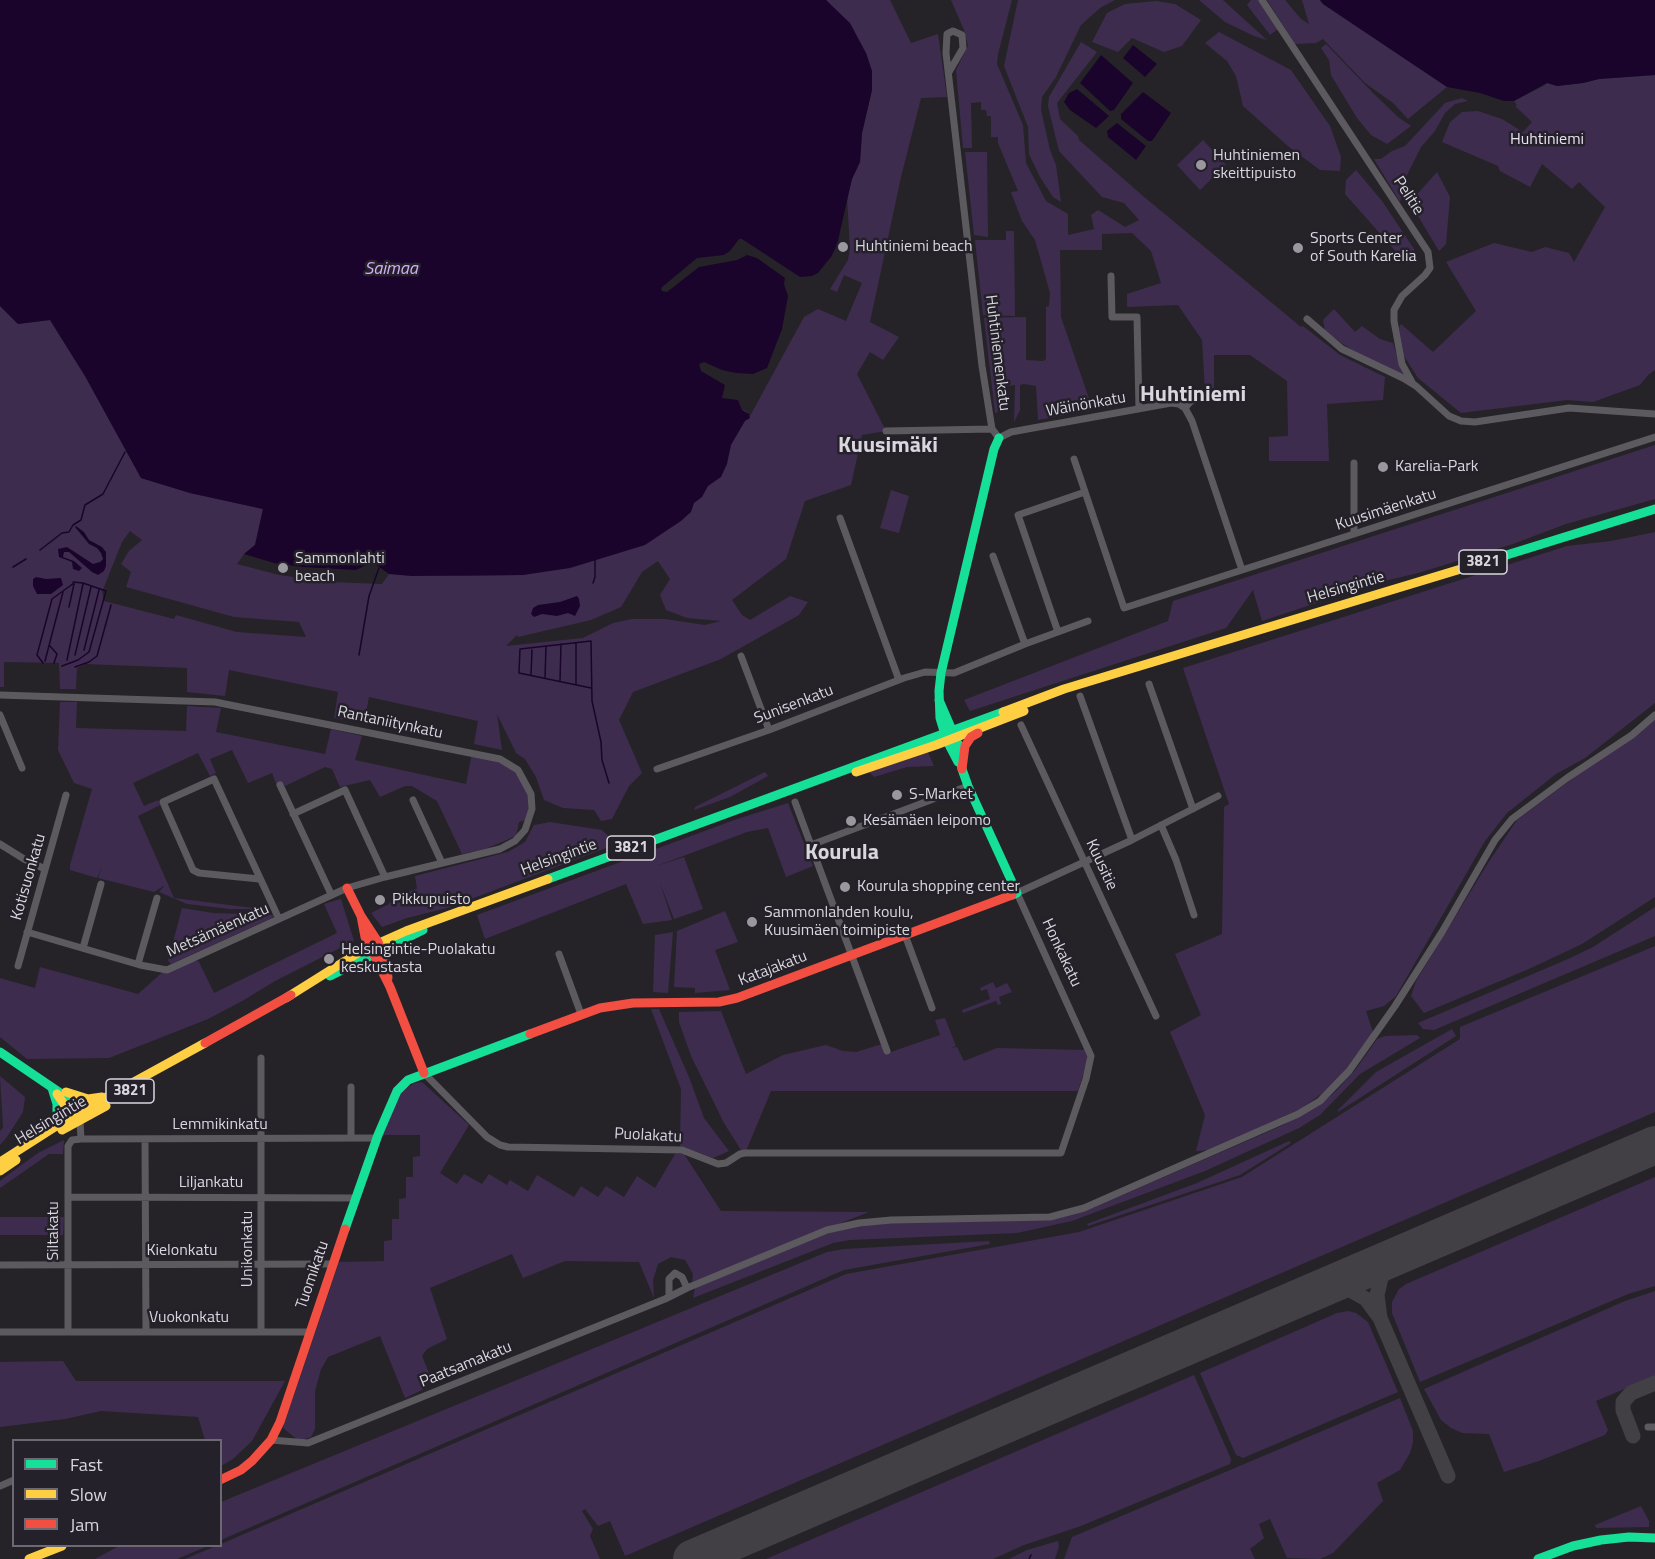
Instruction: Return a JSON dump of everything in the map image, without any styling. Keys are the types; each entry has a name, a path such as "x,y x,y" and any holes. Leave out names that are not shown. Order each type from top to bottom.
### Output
{"main road":[{"path":"950,736 940,718 941,673 978,513 999,438"},
{"name":"Helsingintie","path":"0,1171 78,1116 286,998 334,966 467,908 796,788 874,767 1064,689 1607,525 1655,508"},
{"name":"Helsingintie","path":"1607,525 1640,521 1655,516"},
{"name":"Helsingintie","path":"950,736 1005,719 1093,680"},
{"path":"962,770 965,746 971,737 1005,719"},
{"name":"Honkakatu","path":"950,736 968,786 1017,893"},
{"name":"Puolakatu","path":"347,888 361,916 364,934 375,949 424,1073"},
{"name":"Katajakatu","path":"424,1073 600,1008 633,1003 719,1002 737,998 1017,893"},
{"path":"0,1052 52,1088 78,1116"},
{"name":"Helsingintie","path":"0,1162 51,1129 109,1104 179,1058"},
{"name":"Tuomikatu","path":"222,1479 248,1466 271,1440 289,1396 376,1138 397,1091 408,1080 424,1073"},
{"path":"52,1088 92,1099 127,1087"},
{"path":"51,1129 56,1121 57,1112 52,1088"},
{"path":"1538,1559 1573,1546 1601,1540 1629,1537 1655,1538"},
{"path":"29,1559 57,1547"}],"street":[{"name":"Pelitie","path":"1262,0 1428,252 1430,268 1402,296 1395,310 1394,321 1402,364 1413,384"},
{"name":"Huhtiniemenkatu","path":"949,72 963,48 962,36 953,31 947,34 945,44 982,366 992,429 999,438"},
{"path":"1111,276 1112,317 1137,317 1139,409"},
{"name":"Pelitie","path":"1306,319 1342,349 1413,384 1449,416 1461,421 1475,422 1569,408 1655,414"},
{"path":"1210,395 1199,397 1185,408 1192,421 1242,570"},
{"name":"Wäinönkatu","path":"999,438 1011,432 1171,403 1185,408"},
{"path":"886,431 992,429"},
{"name":"Kuusimäenkatu","path":"1085,492 1124,608 1655,437"},
{"path":"1058,632 1018,515 1085,492 1074,459"},
{"path":"1354,463 1354,534"},
{"path":"840,518 899,680"},
{"path":"993,556 1025,644"},
{"path":"941,673 954,673 1088,621"},
{"path":"741,656 769,730"},
{"name":"Sunisenkatu","path":"657,769 769,730 899,680 925,672 941,673"},
{"path":"1149,684 1193,809"},
{"name":"Rantaniitynkatu","path":"0,695 215,702 500,759 518,770 531,794 532,809 525,830 515,841 500,849 347,888"},
{"path":"1080,696 1132,840"},
{"path":"0,715 22,768"},
{"name":"Paatsamakatu","path":"271,1440 308,1443 828,1230 859,1222 891,1220 1050,1217 1084,1208 1305,1110 1334,1089 1370,1042 1442,932 1495,840 1512,819 1567,778 1632,735 1655,715"},
{"name":"Kuusitie","path":"1021,725 1156,1017"},
{"path":"259,879 199,873 193,870 162,802 214,779 279,919"},
{"path":"280,785 331,894"},
{"path":"811,845 968,786"},
{"path":"293,814 345,790 385,877"},
{"name":"Kotisuonkatu","path":"18,966 66,795"},
{"name":"Katajakatu","path":"1017,893 1132,840 1218,796"},
{"path":"413,800 442,863"},
{"path":"795,802 887,1051"},
{"path":"1161,825 1176,860 1194,915"},
{"path":"0,844 45,869"},
{"path":"83,948 101,884"},
{"name":"Metsämäenkatu","path":"27,932 138,964 167,970 347,888"},
{"name":"Honkakatu","path":"1017,893 1091,1056 1086,1079 1061,1153"},
{"path":"138,964 157,898"},
{"path":"905,935 932,1008"},
{"path":"559,954 581,1014"},
{"name":"Unikonkatu","path":"261,1058 261,1332"},
{"name":"Puolakatu","path":"424,1073 487,1137 508,1147 682,1150 718,1164 726,1163 746,1153 1061,1153"},
{"path":"351,1087 351,1138"},
{"path":"78,1116 81,1139"},
{"name":"Lemmikinkatu","path":"81,1139 376,1138"},
{"name":"Siltakatu","path":"68,1332 68,1146 72,1140 81,1139"},
{"path":"145,1139 146,1332"},
{"name":"Liljankatu","path":"68,1197 355,1198"},
{"name":"Kielonkatu","path":"0,1265 332,1264"},
{"path":"669,1297 668,1283 671,1275 675,1273 682,1277 687,1288"},
{"name":"Vuokonkatu","path":"0,1332 309,1332"}],"green space":[{"path":"826,0 890,0 911,43 938,34 947,97 921,98 901,177 870,322 899,337 883,360 870,352 857,374 886,431 862,435 851,485 805,501 786,559 732,600 742,615 750,620 790,596 808,602 799,615 721,659 633,692 619,720 642,773 629,786 612,819 601,821 594,810 563,808 544,800 536,777 525,759 516,753 497,714 502,750 474,744 478,721 369,697 364,723 334,718 338,692 229,670 225,696 187,692 187,668 86,664 77,668 76,689 60,689 59,663 4,662 4,687 0,687 0,306 18,324 50,320 85,376 141,478 190,493 263,509 255,545 237,564 279,575 330,582 382,584 389,574 523,575 738,400 742,410 750,416 804,317 818,309 846,321 862,283 844,275 837,292 830,289 848,260 850,249 847,196 860,162 862,133 872,90 872,71 866,53","holes":["130,531 142,540 129,551 121,564 131,572 126,587 234,617 299,622 306,637 237,632 176,615 174,619 104,601 102,592 122,542","658,561 670,579 660,595 666,610 687,618 721,621 705,625 665,619 632,619 613,623 583,638 506,646 517,635 518,637 591,620 621,607 642,572"]},
{"path":"951,0 1012,0 997,64 1023,125 1026,163 1046,201 1068,214 1068,235 1094,229 1091,215 1098,210 1125,227 1139,220 1124,203 1102,197 1059,151 1048,106 1049,97 1081,42 1097,52 1057,103 1060,119 1078,136 1079,140 1301,327 1303,326 1340,355 1385,377 1383,400 1327,404 1329,461 1269,461 1269,437 1288,436 1287,381 1250,355 1214,355 1214,390 1205,391 1202,340 1178,305 1127,307 1127,294 1161,283 1151,251 1132,233 1102,234 1102,250 1060,250 1061,317 1093,410 1038,420 1036,386 1024,384 1020,385 1020,410 1014,422 1015,385 999,387 998,412 995,413 984,318 1026,317 1026,360 1043,361 1046,359 1046,307 1049,306 1050,293 1035,240 1022,221 1011,192 1018,191 998,143 998,137 991,137 991,116 987,116 986,110 981,110 981,102 971,103 972,148 963,148 956,70 968,46"},
{"path":"1018,0 1115,0 1100,8 1081,25 1056,77 1042,97 1041,110 1050,150 1056,165 1061,202 1053,197 1029,154 1028,127 1004,66"},
{"path":"1199,0 1223,0 1267,40 1225,22"},
{"path":"1251,0 1260,0 1278,29 1270,35 1247,5"},
{"path":"1267,0 1285,0 1301,19 1309,24 1302,0 1320,0 1447,87 1408,119 1393,103 1365,83 1323,39 1316,43 1295,44"},
{"path":"1156,1 1175,4 1201,20 1182,46 1164,52 1132,38 1118,52 1092,42 1107,13 1125,4"},
{"path":"1219,32 1291,70 1330,126 1341,157 1340,171 1320,170 1289,147 1243,106 1236,76 1227,61 1205,43"},
{"path":"1326,44 1373,93 1411,126 1387,144 1371,135 1357,118 1331,75 1329,60 1321,48"},
{"path":"1655,75 1655,370 1640,385 1593,402 1567,400 1461,413 1418,378 1404,356 1399,328 1401,324 1433,352 1476,311 1446,262 1494,243 1532,252 1545,247 1569,253 1574,262 1605,207 1579,182 1572,189 1542,164 1530,187 1500,171 1498,166 1442,142 1450,122 1462,112 1478,111 1502,119 1523,132 1532,122 1515,106 1517,105 1514,101 1547,83 1557,86 1599,79"},
{"path":"1462,98 1468,101 1455,104 1445,113 1435,131 1421,147 1405,179 1400,202 1374,159 1381,159 1405,146 1445,103"},
{"name":"Huhtiniemen skeittipuisto","path":"1203,140 1226,165 1200,190 1177,165"},
{"path":"965,152 987,152 988,237 974,235"},
{"path":"1356,170 1382,201 1414,249 1415,260 1407,264 1345,194 1346,180"},
{"path":"1437,172 1450,197 1446,244 1439,251 1412,206 1412,200"},
{"path":"1006,231 1014,231 1015,316 983,315 975,240 1006,240"},
{"path":"1334,309 1355,332 1362,326 1380,339 1393,343 1403,375 1361,357 1325,331 1323,320"},
{"path":"1655,445 1655,499 1566,524 1513,544 1380,582 1262,621 1253,590 1226,628 970,711 964,700 1168,621 1173,601"},
{"path":"891,490 909,496 899,533 880,528"},
{"path":"1655,532 1655,703 1585,758 1556,774 1507,813 1485,841 1396,996 1384,1006 1366,1011 1373,1032 1337,1081 1302,1108 1210,1150 1196,1151 1205,1115 1170,1032 1201,1015 1175,954 1222,934 1224,807 1229,804 1183,668 1567,546 1611,541"},
{"path":"60,702 77,702 76,728 186,731 187,706 221,708 216,732 325,754 331,729 362,736 355,760 466,784 472,753 510,765 528,786 529,819 519,822 516,836 485,849 462,854 437,801 412,786 405,786 380,797 370,780 340,787 332,769 325,767 285,786 283,783 277,786 272,773 248,783 232,750 210,759 216,773 210,776 198,753 133,783 144,806 158,800 160,805 138,816 174,898 261,909 230,909 187,904 159,892 165,885 154,892 98,878 102,866 97,878 70,870 92,789 74,783 58,750"},
{"path":"1655,717 1655,897 1582,944 1424,1013 1411,996 1416,981 1517,820"},
{"path":"928,752 934,766 907,767 874,777 869,772"},
{"path":"765,772 768,776 730,797 694,810 695,807"},
{"path":"788,803 813,866 786,877 768,828 747,832 654,867 684,857 703,909 674,919 660,883 672,920 643,924 626,884 485,939 477,915 737,819"},
{"path":"550,822 602,830 617,844 447,908 382,927 371,913 389,904 396,895 417,889 415,876 508,852 525,842 534,825"},
{"path":"341,899 354,941 275,981 208,1019 109,1058 27,1059 0,1037 0,978 35,988 40,967 138,994 165,970 196,960 214,993 337,933 324,904"},
{"path":"1655,907 1655,936 1434,1030 1423,1029 1418,1023 1593,947"},
{"path":"182,908 213,913 274,915 272,918 171,964 168,961"},
{"path":"725,911 738,942 715,950 730,990 695,993 695,988 674,987 677,931"},
{"path":"673,932 668,993 653,992 655,935"},
{"path":"1655,946 1655,1112 625,1556 610,1521 598,1526 585,1509 582,1511 593,1529 590,1536 600,1559 185,1559 214,1547 222,1547 222,1544 846,1274 1079,1232 1242,1177 1460,1039 1460,1027"},
{"path":"993,982 996,988 1007,983 1012,992 999,997 1001,1004 998,1005 996,1001 963,1013 962,1010 990,999 987,989 981,991 980,988"},
{"path":"651,1009 659,1009 704,1118 729,1151 713,1158 680,1146 681,1089"},
{"path":"721,1011 746,1074 783,1055 826,1045 843,1051 856,1052 882,1044 891,1052 940,1035 935,1020 945,1018 956,1046 950,1048 957,1047 964,1061 997,1048 1086,1050 1088,1059 1078,1091 771,1091 746,1151 741,1150 724,1123 691,1056 679,1022 679,1012"},
{"path":"1452,1029 1456,1036 1338,1112 1376,1072"},
{"path":"1417,1035 1420,1038 1360,1074 1320,1115 1299,1128 1205,1171 1072,1221 1017,1233 850,1240 833,1243 693,1298 695,1288 831,1231 867,1223 1051,1220 1093,1208 1281,1126 1318,1106 1335,1092 1356,1069 1377,1039 1385,1036"},
{"path":"0,1076 25,1097 23,1112 0,1145 0,1131 3,1128"},
{"path":"422,1082 469,1125 440,1173 457,1184 464,1174 482,1184 489,1174 507,1185 510,1180 528,1191 537,1175 574,1197 581,1186 598,1197 606,1186 624,1197 637,1176 655,1188 675,1154 684,1154 721,1211 869,1212 692,1282 693,1274 685,1260 671,1257 658,1264 653,1280 654,1298 639,1262 565,1261 523,1278 512,1254 430,1288 447,1339 427,1349 422,1356 431,1378 422,1390 405,1398 380,1336 328,1357 321,1369 315,1391 315,1429 311,1437 299,1441 283,1428 339,1262 384,1261 384,1241 392,1240 392,1219 399,1219 399,1199 406,1198 406,1177 413,1177 413,1157 420,1156 420,1135 379,1135 401,1091 415,1083"},
{"path":"64,1140 63,1154 49,1154 0,1188 0,1181 5,1177 38,1153"},
{"path":"1289,1141 1291,1143 1240,1175 1088,1226 1087,1224 1197,1183"},
{"path":"1655,1177 1655,1286 1628,1294 1420,1382 1392,1313 1392,1302 1399,1289"},
{"path":"0,1217 64,1217 63,1235 0,1235"},
{"path":"989,1241 990,1244 844,1270 222,1540 222,1502 827,1252 844,1249"},
{"path":"1655,1291 1655,1376 1596,1401 1608,1430 1605,1435 1504,1472 1489,1434 1462,1433 1451,1428 1441,1420 1424,1389 1625,1301"},
{"path":"1348,1311 1356,1313 1368,1322 1398,1392 1243,1458 1236,1455 1200,1373 1337,1313"},
{"path":"63,1361 76,1381 285,1381 252,1441 233,1459 222,1465 222,1439 205,1439 198,1417 101,1411 65,1419 0,1427 0,1362"},
{"path":"1194,1375 1231,1459 1230,1464 1081,1526 1024,1545 993,1559 766,1559"},
{"path":"1400,1398 1413,1431 1410,1453 1400,1470 1377,1483 1383,1501 1333,1553 1320,1559 1287,1558 1270,1519 1259,1524 1264,1538 1250,1549 1255,1559 1064,1559 1072,1537"},
{"path":"1641,1506 1649,1521 1649,1527 1596,1528 1595,1525"},
{"path":"1058,1541 1059,1546 1055,1559 1009,1559 1027,1550"},
{"path":"117,1547 206,1547 177,1559 95,1559"}],"water":[{"name":"Saimaa","path":"0,0 826,0 850,23 866,53 872,71 872,90 862,133 860,162 852,179 837,245 818,273 800,277 739,239 724,255 697,258 661,288 662,291 667,292 699,267 737,260 747,255 757,258 785,278 784,284 788,296 782,329 767,368 753,374 736,373 704,362 699,364 701,371 725,385 722,398 738,400 742,410 749,414 750,418 745,421 731,445 727,464 721,477 708,486 702,497 694,503 691,512 681,521 645,545 570,568 523,575 411,576 389,574 375,564 368,564 356,570 302,567 274,563 244,554 255,545 263,509 190,493 141,478 85,376 50,320 18,324 0,306"},
{"path":"1320,0 1655,0 1655,75 1599,79 1557,86 1547,83 1514,101 1504,101 1480,93 1447,87"},
{"path":"1133,45 1157,64 1145,77 1123,58"},
{"path":"1101,55 1133,83 1114,110 1110,111 1080,83"},
{"path":"1077,89 1109,116 1096,128 1070,110 1064,102 1069,93"},
{"path":"1143,92 1171,113 1152,141 1148,141 1121,119 1121,114"},
{"path":"1117,123 1146,146 1136,160 1108,137 1107,131"},
{"path":"76,526 89,540 106,552 106,566 104,571 98,575 69,552 64,552 63,557 74,561 82,568 79,571 73,569 72,562 59,557 58,549 67,547 93,564 103,559 97,548 89,544"},
{"path":"36,577 61,578 63,585 51,594 37,594 33,586 33,579"},
{"path":"577,596 580,606 575,616 568,613 557,616 542,614 534,617 531,614 533,608 538,605 560,602"}],"waterway":[{"path":"40,550 62,533 69,532 73,525 81,520 85,505 103,494 125,452"},
{"path":"13,567 26,559"},
{"path":"593,583 595,560"},
{"path":"359,655 369,596 379,568"},
{"path":"62,666 78,660 89,652 106,591 73,582"},
{"path":"43,663 37,655 52,599 74,583"},
{"path":"69,607 74,584"},
{"path":"67,660 83,584"},
{"path":"75,655 91,587"},
{"path":"84,650 99,590"},
{"path":"45,661 63,592"},
{"path":"75,667 97,656 111,605"},
{"path":"591,688 519,673 520,649 591,641 592,701 601,742 602,760 609,783"},
{"path":"560,681 561,644"},
{"path":"576,644 576,684"},
{"path":"50,646 57,654 54,663"},
{"path":"545,678 546,646"},
{"path":"531,675 532,650"},
{"path":"1029,1559 1031,1555"}],"taxiway":[{"path":"1314,1291 1329,1288 1350,1290 1366,1299 1380,1318 1377,1295 1381,1278 1392,1263 1411,1250"},
{"path":"1380,1318 1448,1476"},
{"path":"1633,1436 1623,1410 1623,1402 1631,1393 1655,1383"}],"runway":[{"path":"692,1559 1655,1145"}],"traffic: fast":[{"path":"958,762 947,741 940,718 941,673 994,449 999,438"},
{"path":"1484,562 1655,509"},
{"path":"939,700 958,744 962,769 968,786 1017,893 1012,895"},
{"path":"548,879 1003,712"},
{"path":"330,976 423,930"},
{"path":"345,1229 378,1135 397,1091 408,1080 530,1034"},
{"path":"0,1052 75,1103 81,1112"},
{"path":"51,1129 56,1121 57,1112 52,1088"},
{"path":"1538,1559 1573,1546 1601,1540 1629,1537 1655,1538"}],"traffic: slow":[{"path":"1003,712 1064,689 1484,562"},
{"path":"856,772 936,745 1024,711"},
{"path":"286,998 361,951 406,931 548,879"},
{"path":"0,1162 72,1116 205,1043"},
{"path":"66,1092 88,1099 102,1097"},
{"path":"57,1094 72,1116"},
{"path":"62,1130 106,1106"},
{"path":"0,1171 16,1160"},
{"path":"29,1559 59,1547"}],"traffic: jam":[{"path":"962,769 965,746 971,737 978,733"},
{"path":"347,888 378,942 386,961 388,978"},
{"path":"530,1034 600,1008 633,1003 719,1002 737,998 1012,895"},
{"path":"361,916 365,937 390,987 424,1073"},
{"path":"205,1043 291,995"},
{"path":"222,1479 241,1470 252,1461 271,1440 280,1422 345,1229"}],"place":[{"name":"Huhtiniemen skeittipuisto","path":"1201,165"},
{"name":"Huhtiniemi beach","path":"843,247"},
{"name":"Sports Center of South Karelia","path":"1298,248"},
{"name":"Karelia-Park","path":"1383,467"},
{"name":"Sammonlahti beach","path":"283,568"},
{"name":"S-Market","path":"897,795"},
{"name":"Kesämäen leipomo","path":"851,821"},
{"name":"Kourula shopping center","path":"845,887"},
{"name":"Pikkupuisto","path":"380,900"},
{"name":"Sammonlahden koulu, Kuusimäen toimipiste","path":"752,922"},
{"name":"Helsingintie-Puolakatu keskustasta","path":"329,959"}],"district":[{"name":"Huhtiniemi","path":"1193,396"},
{"name":"Kuusimäki","path":"888,447"},
{"name":"Kourula","path":"842,854"}]}
